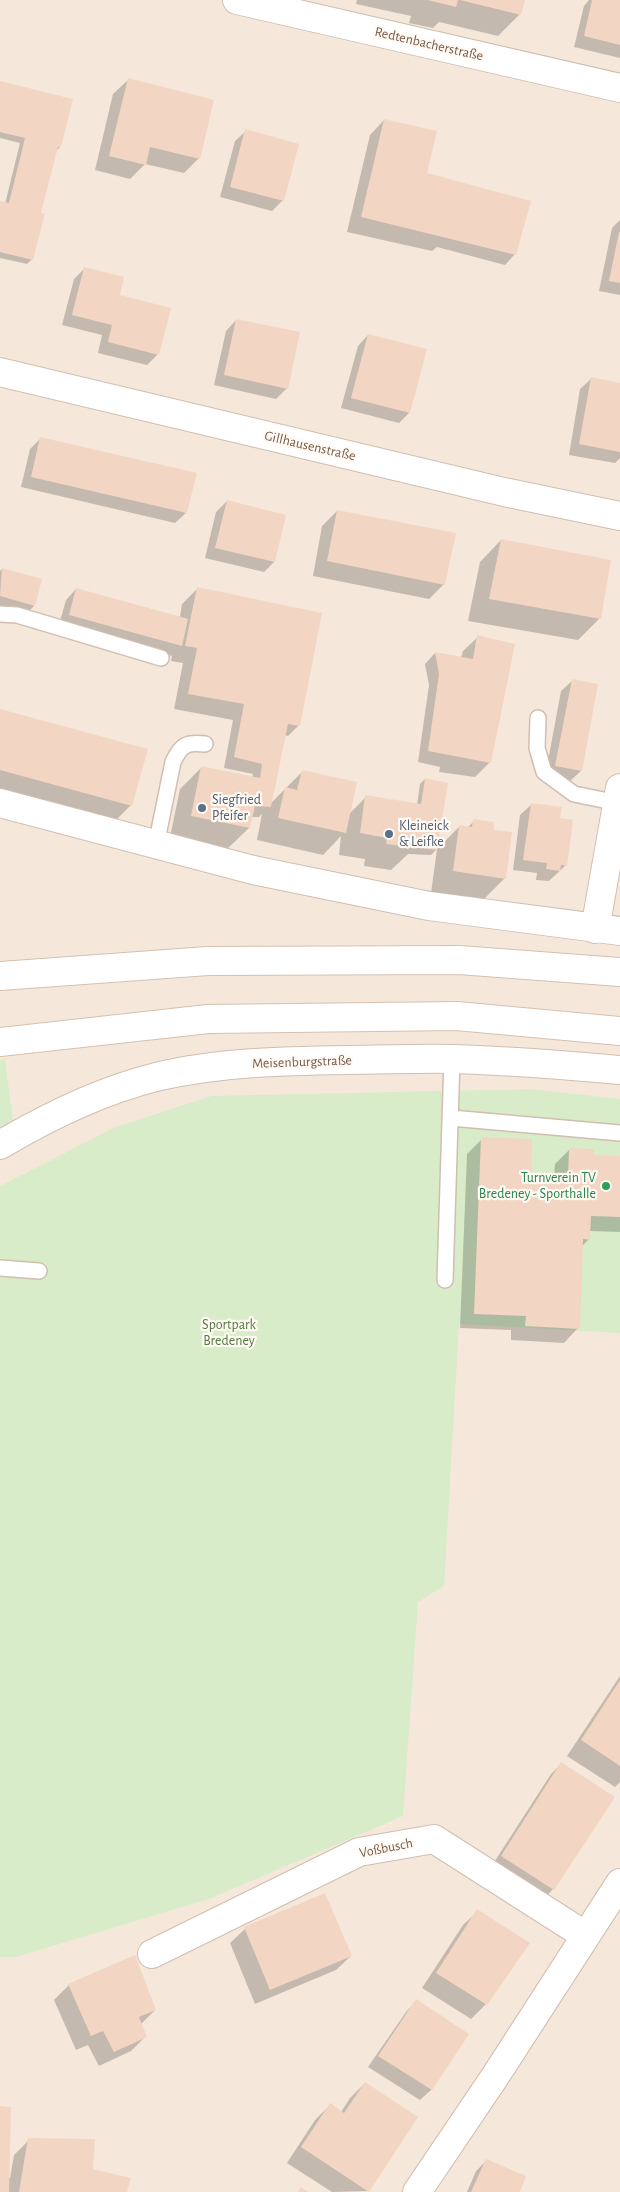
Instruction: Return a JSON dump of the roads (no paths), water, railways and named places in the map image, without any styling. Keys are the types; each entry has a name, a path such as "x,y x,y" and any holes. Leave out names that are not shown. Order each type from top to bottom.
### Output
{"street":[{"name":"Redtenbacherstraße","path":"237,0 620,88"},
{"name":"Gillhausenstraße","path":"0,372 504,492 620,516"},
{"path":"0,804 253,870 428,906 608,930 619,796"},
{"path":"0,976 227,961 459,960 620,972"},
{"path":"0,1042 208,1019 457,1016 620,1030"},
{"name":"Meisenburgstraße","path":"0,1145 44,1119 81,1102 154,1078 189,1070 284,1061 452,1059 560,1064 620,1070"},
{"name":"Voßbusch","path":"152,1954 359,1852 434,1840 586,1936"},
{"path":"417,2192 496,2075 620,1883"}],"lane":[{"path":"0,614 16,615 161,658"},
{"path":"538,718 537,748 544,772 574,794 619,796"},
{"path":"156,845 172,762 179,750 190,742 205,744"},
{"path":"445,1280 452,1059"},
{"path":"450,1118 620,1133"},
{"path":"0,1268 39,1272"}],"place":[{"name":"Siegfried Pfeifer","path":"202,808"},
{"name":"Kleineick & Leifke","path":"389,834"},
{"name":"Turnverein TV Bredeney - Sporthalle","path":"606,1186"}],"park label":[{"name":"Sportpark Bredeney","path":"229,1334"}]}
